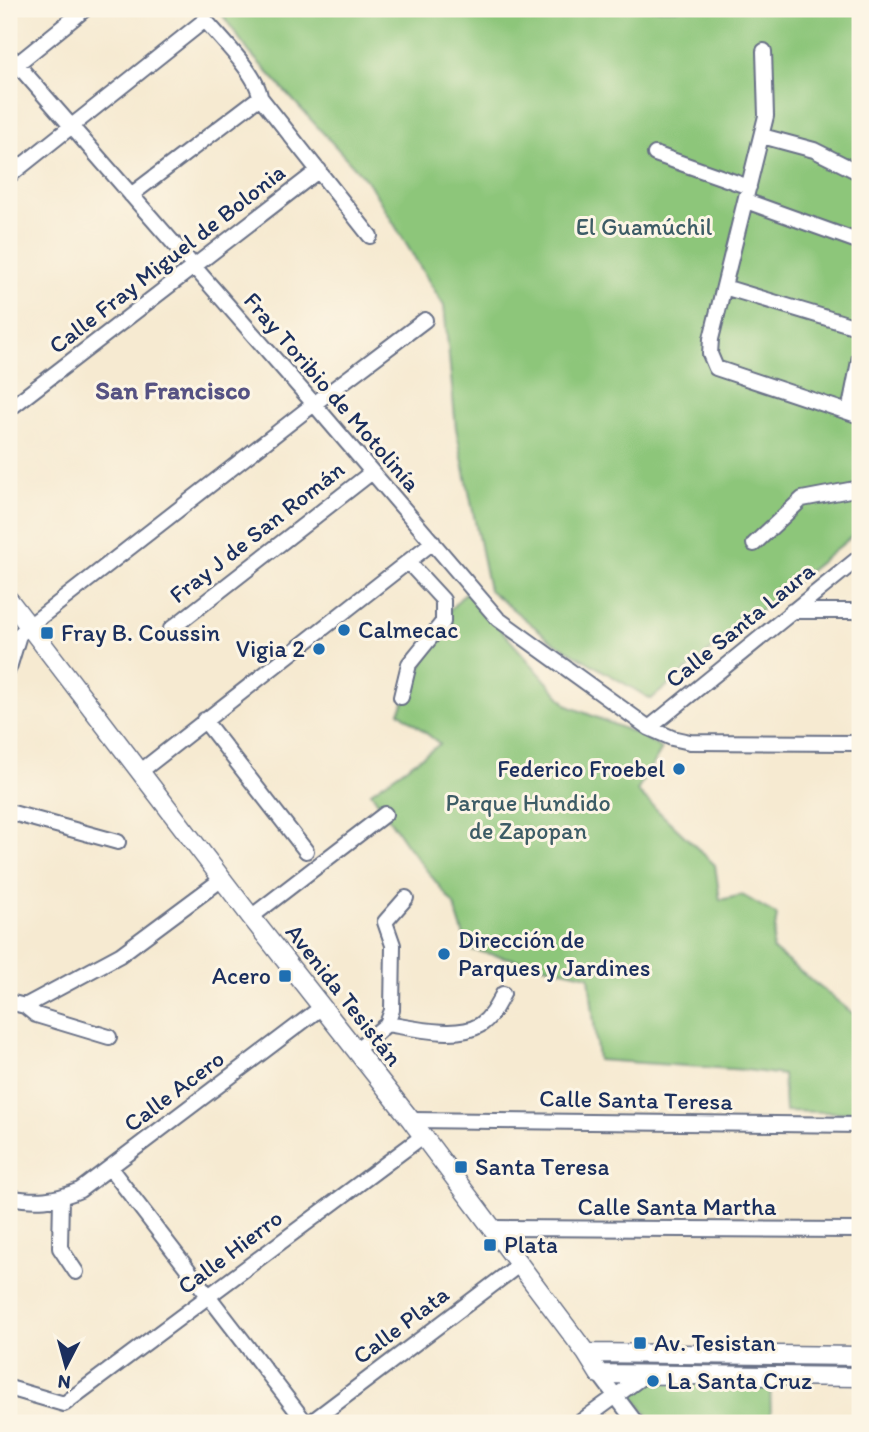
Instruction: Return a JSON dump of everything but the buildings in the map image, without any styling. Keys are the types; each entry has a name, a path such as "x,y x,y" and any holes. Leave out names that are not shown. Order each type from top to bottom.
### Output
{"main road":[{"name":"Avenida Tesistán","path":"11,606 411,1120 599,1374"},
{"path":"586,1353 860,1356"},
{"path":"599,1374 860,1377"}],"street":[{"path":"13,59 85,9"},
{"path":"9,176 205,20 260,88 260,97 370,236"},
{"path":"764,51 766,116 711,340 710,354 716,368 855,414 860,356"},
{"name":"Fray Toribio de Motolinía","path":"13,59 498,619 649,728 672,738 690,742 860,743"},
{"path":"131,195 260,97"},
{"path":"762,136 814,150 860,173"},
{"path":"655,154 860,242"},
{"name":"Calle Fray Miguel de Bolonia","path":"9,409 319,170"},
{"path":"724,287 860,328"},
{"path":"9,668 19,635 29,626 425,320"},
{"name":"Fray J de San Román","path":"171,629 372,472"},
{"path":"754,544 802,499 860,488"},
{"path":"141,771 433,542"},
{"name":"Calle Santa Laura","path":"649,728 860,557"},
{"path":"401,697 409,664 443,622 443,600 408,562"},
{"path":"792,611 860,611"},
{"path":"204,720 306,851"},
{"path":"9,812 118,842"},
{"path":"251,917 385,814"},
{"path":"26,1006 120,955 222,879"},
{"path":"356,1049 387,1024 392,1010 393,945 385,922 407,898"},
{"path":"387,1024 429,1031 463,1031 480,1026 494,1012 503,994"},
{"path":"9,1002 26,1006 36,1014 109,1037"},
{"name":"Calle Acero","path":"55,1199 80,1190 322,1007"},
{"name":"Calle Santa Teresa","path":"411,1120 860,1125"},
{"name":"Calle Hierro","path":"9,1388 64,1404 423,1136"},
{"path":"110,1168 308,1423"},
{"path":"9,1197 33,1201 55,1199 60,1248 76,1272"},
{"name":"Calle Santa Martha","path":"493,1228 860,1230"},
{"name":"Calle Plata","path":"308,1423 520,1264"},
{"name":"Avenida Tesistán","path":"599,1374 636,1423"},
{"path":"579,1423 646,1374"}],"green space":[{"name":"El Guamúchil","path":"218,9 860,9 860,530 651,699 552,641 489,590 456,428 444,306 369,183 250,53"},
{"name":"Parque Hundido de Zapopan","path":"467,591 568,706 642,736 662,749 637,791 715,865 720,900 742,895 777,915 772,949 860,1019 860,1113 785,1111 783,1075 598,1060 589,976 468,949 454,905 406,844 371,792 440,744 399,712 449,611"},
{"path":"653,1375 770,1377 771,1423 653,1423 628,1389"}],"place":[{"name":"Calmecac","path":"344,630"},
{"name":"Fray B. Coussin","path":"47,633"},
{"name":"Vigia 2","path":"319,649"},
{"name":"Federico Froebel","path":"679,769"},
{"name":"Dirección de Parques y Jardines","path":"444,954"},
{"name":"Acero","path":"285,976"},
{"name":"Santa Teresa","path":"461,1167"},
{"name":"Plata","path":"490,1245"},
{"name":"Av. Tesistan","path":"640,1343"},
{"name":"La Santa Cruz","path":"653,1381"}],"district":[{"name":"San Francisco","path":"173,390"}]}
